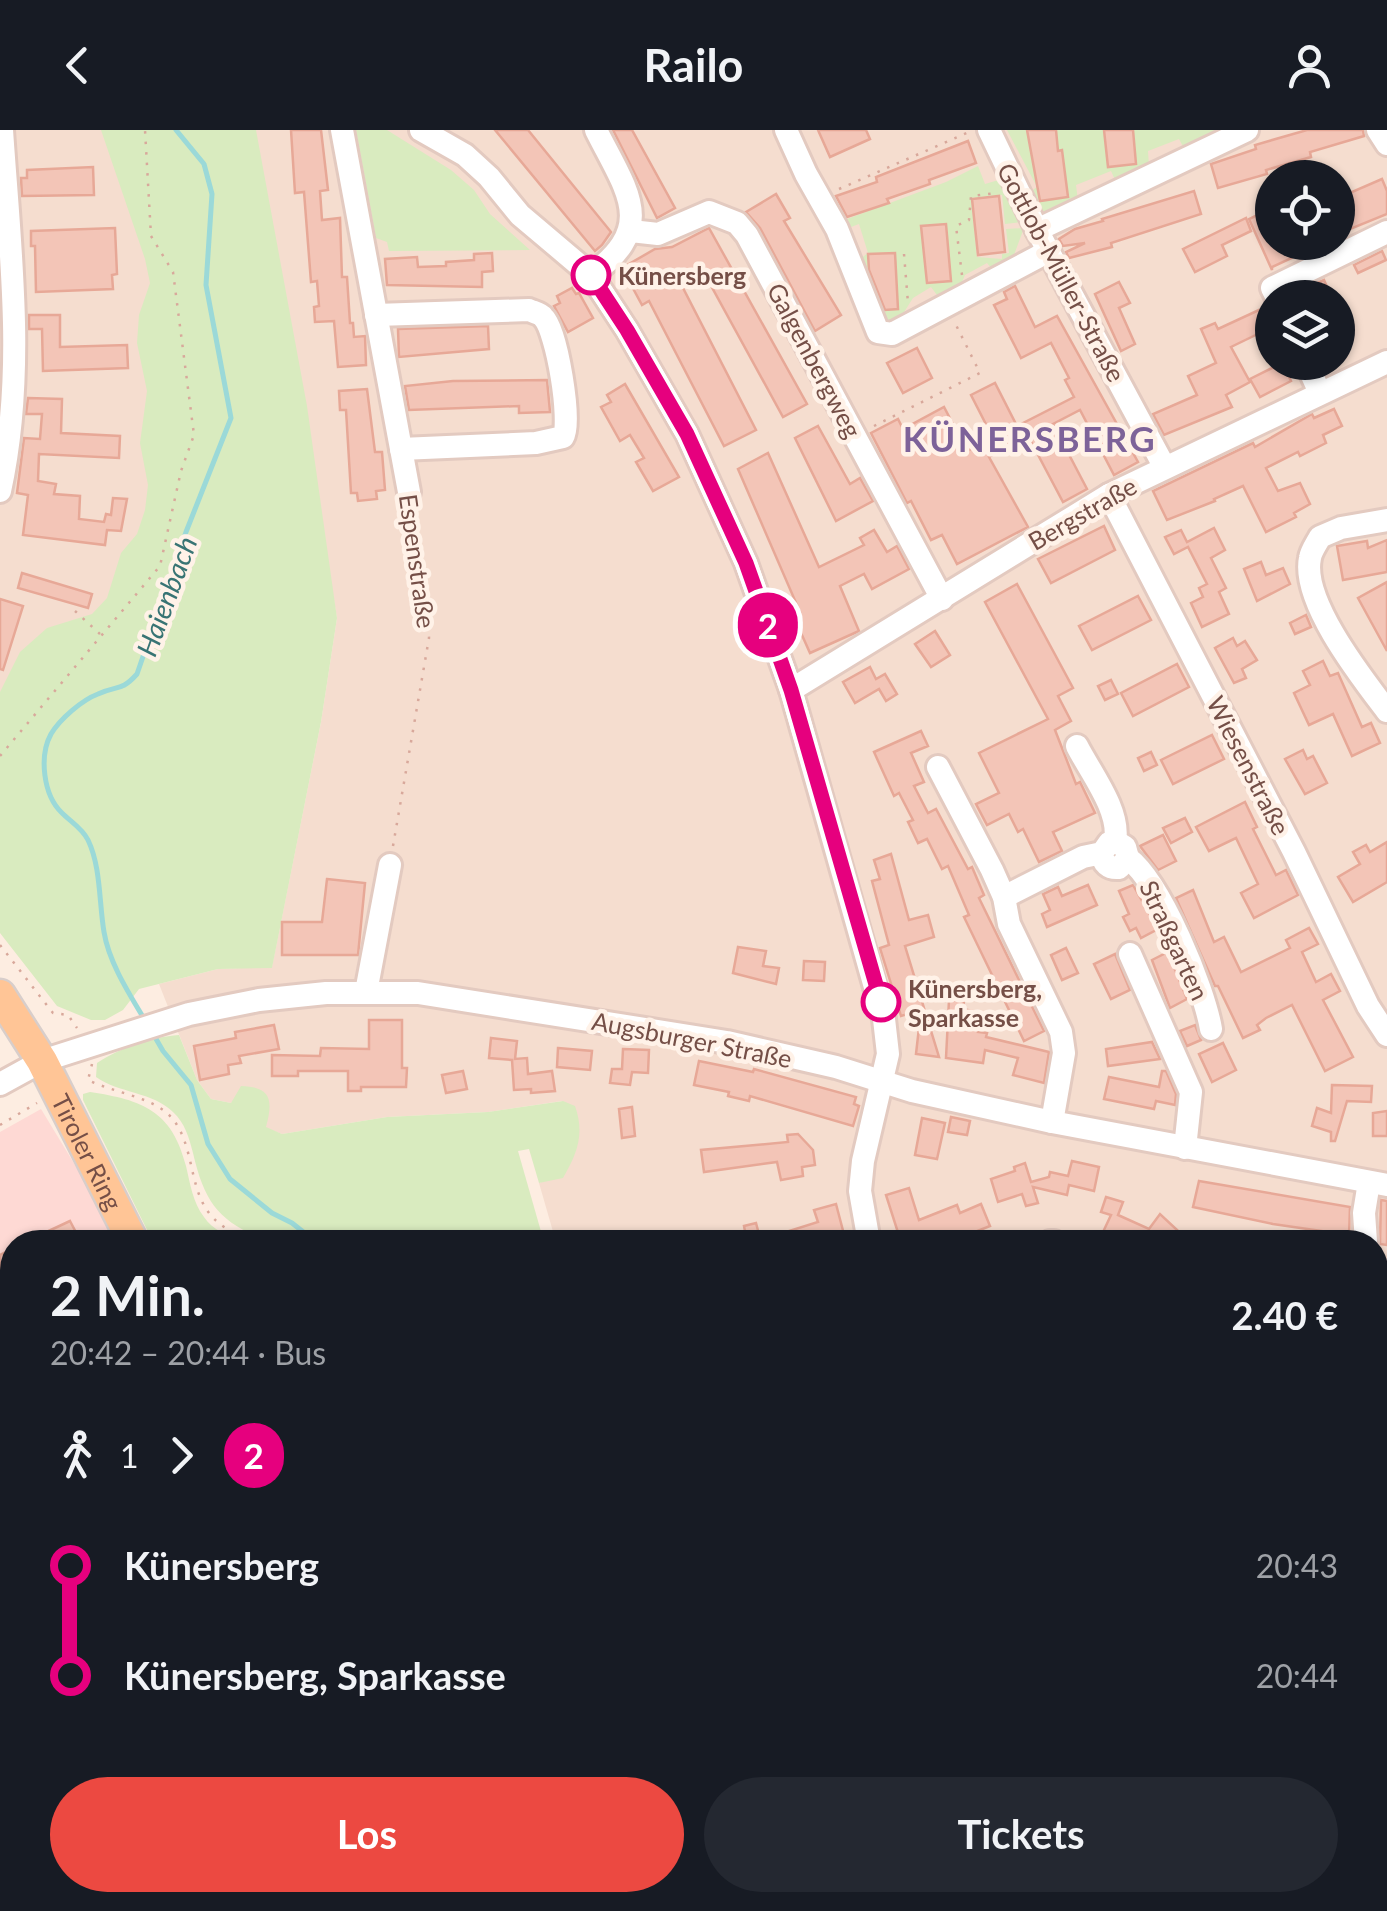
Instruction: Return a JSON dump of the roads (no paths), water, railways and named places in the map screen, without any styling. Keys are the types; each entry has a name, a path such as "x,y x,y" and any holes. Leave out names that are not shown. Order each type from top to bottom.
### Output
{"main road":[{"name":"Tiroler Ring","path":"0,995 42,1061 127,1230"}],"street":[{"path":"0,491 12,422 14,342 2,130"},
{"name":"Espenstraße","path":"342,130 409,492"},
{"path":"420,130 456,139 528,223 591,275 663,390 702,464 746,563 791,690 884,1019 888,1054 861,1176 860,1202 866,1230"},
{"path":"591,275 615,257 631,231 624,186 596,130"},
{"path":"786,130 837,229 878,332 892,334 1049,251"},
{"name":"Gottlob-Müller-Straße","path":"988,130 1164,466"},
{"path":"1037,230 1247,130"},
{"path":"1378,130 1387,144"},
{"name":"Galgenbergweg","path":"631,231 658,234 709,212 737,223 768,270 942,599"},
{"path":"1288,280 1387,232"},
{"path":"376,315 528,310 543,316 558,360 568,424 563,437 401,449"},
{"name":"Bergstraße","path":"791,690 1109,495 1387,362"},
{"path":"1314,380 1320,393"},
{"name":"Wiesenstraße","path":"1109,495 1294,852 1368,1006 1387,1035"},
{"path":"1387,520 1340,528 1320,537 1310,559 1312,584 1323,614 1356,671 1387,711"},
{"path":"1004,897 1083,857 1115,851 1116,824 1076,746"},
{"path":"938,767 1004,897 1009,924 1064,1042 1052,1122"},
{"name":"Straßgarten","path":"1115,851 1143,872 1202,989 1211,1029"},
{"path":"366,992 390,865"},
{"path":"1130,954 1188,1082 1191,1103 1185,1148"},
{"name":"Augsburger Straße","path":"0,1084 42,1061 162,1021 259,1000 418,992 727,1042 1052,1122 1378,1183"},
{"path":"1365,1230 1364,1213 1378,1183"}],"waterway":[{"name":"Haienbach","path":"146,1022 110,955 88,840 56,805 47,786 44,764 51,734 66,716 85,701 123,686 137,674 231,418 206,285 212,194 204,164 176,130"},
{"name":"Haienbach","path":"152,1032 191,1085 208,1144 230,1179 272,1213 301,1230"}],"place":[{"name":"Künersberg","path":"591,275"},
{"name":"Künersberg, Sparkasse","path":"881,1002"}],"district":[{"name":"KÜNERSBERG","path":"1030,438"}]}
